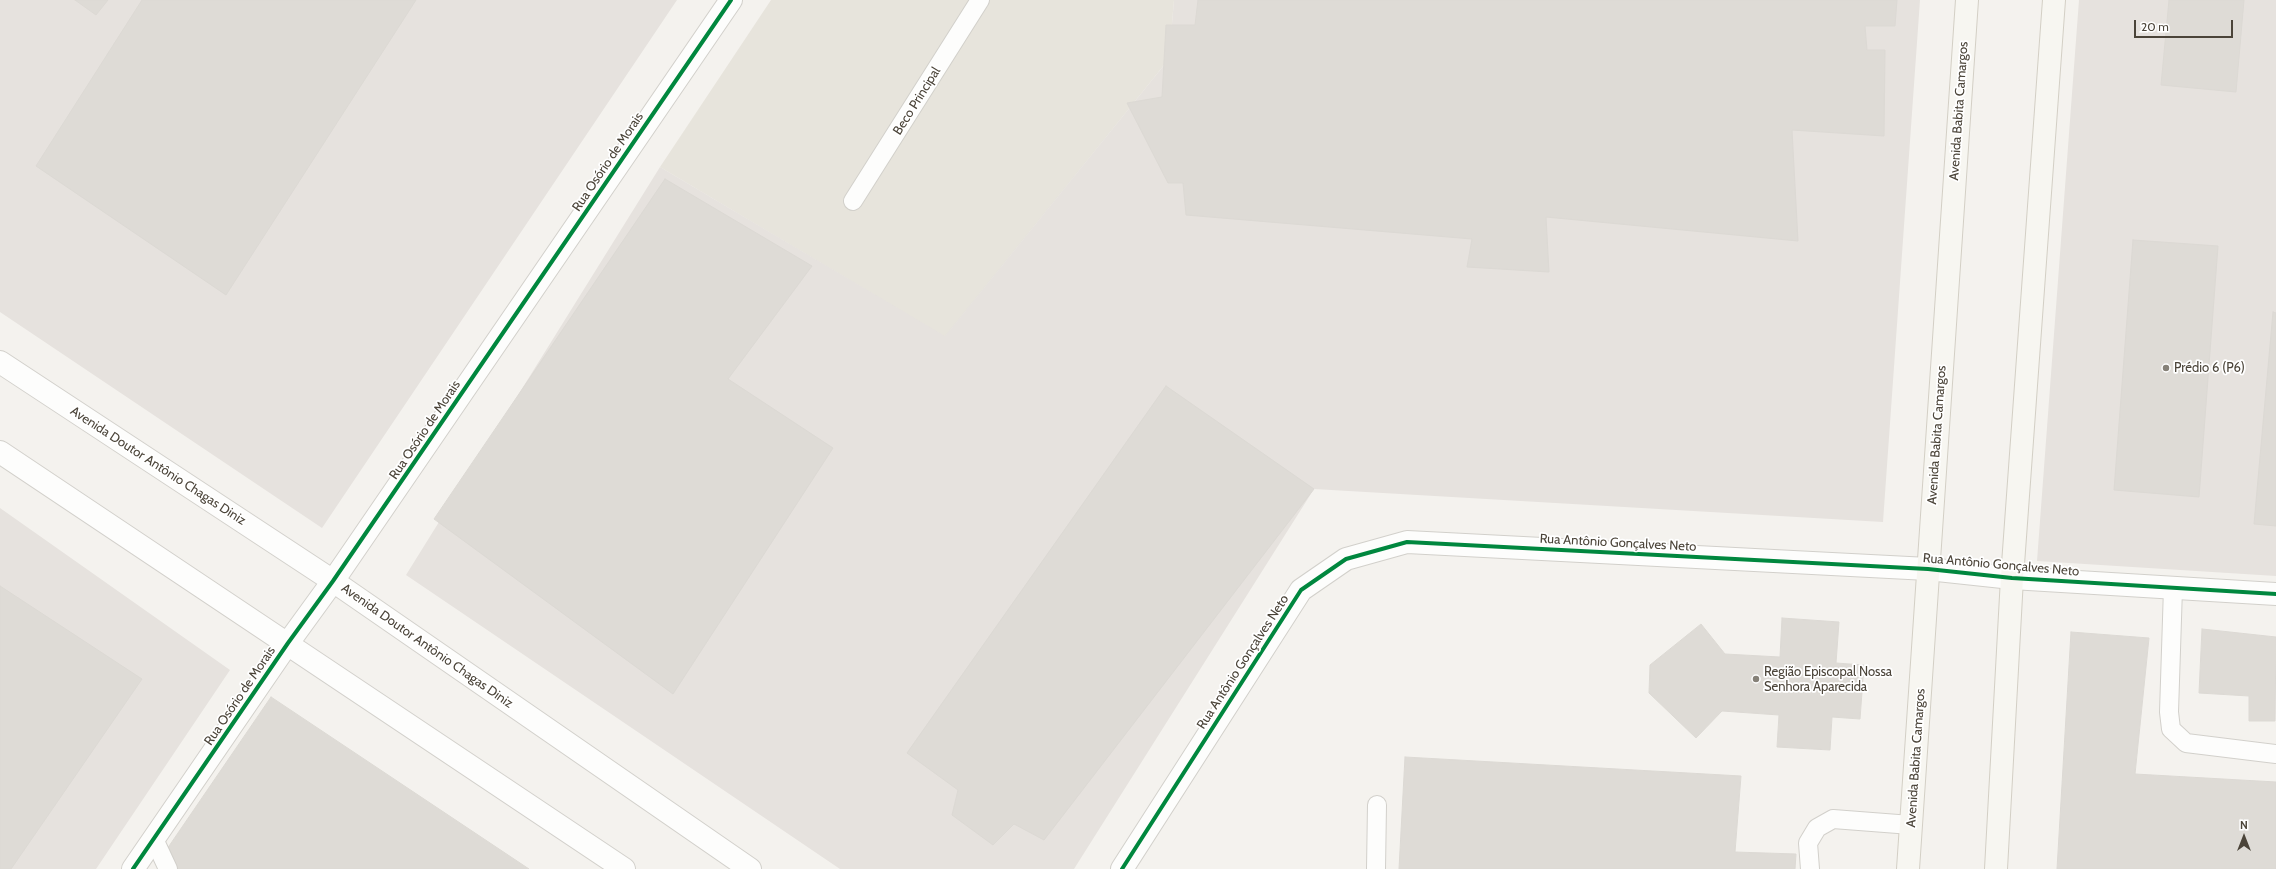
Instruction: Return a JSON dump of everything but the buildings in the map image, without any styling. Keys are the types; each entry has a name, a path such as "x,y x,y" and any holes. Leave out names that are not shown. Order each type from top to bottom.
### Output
{"main road":[{"name":"Avenida Babita Camargos","path":"1908,869 1967,0"},
{"path":"1996,869 2012,578 2054,0"}],"street":[{"name":"Rua Osório de Morais","path":"133,869 288,643 333,581 731,0"},
{"name":"Avenida Doutor Antônio Chagas Diniz","path":"0,362 333,581 750,869"},
{"path":"0,452 288,643 624,869"},
{"name":"Rua Antônio Gonçalves Neto","path":"1122,869 1301,590 1346,559 1407,542 1928,569 2012,578 2276,594"}],"lane":[{"name":"Beco Principal","path":"853,201 980,0"},
{"path":"2173,588 2169,712 2171,729 2186,743 2276,754"},
{"path":"1376,869 1377,806"},
{"path":"1810,869 1808,844 1817,828 1833,819 1911,825"},
{"path":"154,838 168,869"}],"shaded area":[{"path":"0,0 677,0 322,528 0,312"},
{"path":"771,0 1174,0 1169,59 945,337 660,167"},
{"path":"1174,0 1920,0 1883,522 1314,489 1074,869 840,869 406,575 660,167 945,336 1169,59"},
{"path":"2079,0 2276,0 2276,576 2037,561"},
{"path":"0,508 230,670 96,869 0,869"}],"cycle path":[{"path":"133,869 288,643 333,581 731,0"},
{"path":"1122,869 1301,590 1346,559 1407,542 1928,569 2012,578 2276,594"}],"place":[{"name":"Prédio 6 (P6)","path":"2166,368"},
{"name":"Região Episcopal Nossa Senhora Aparecida","path":"1756,679"}]}
